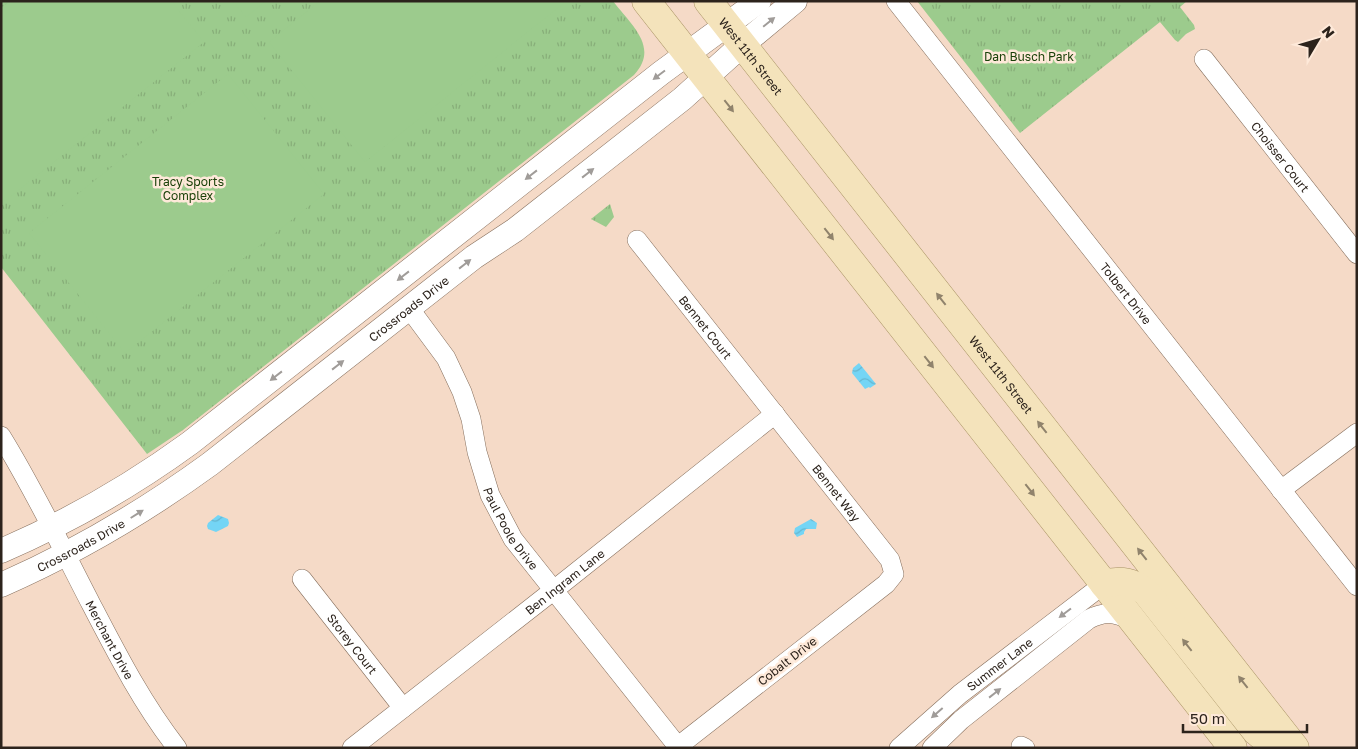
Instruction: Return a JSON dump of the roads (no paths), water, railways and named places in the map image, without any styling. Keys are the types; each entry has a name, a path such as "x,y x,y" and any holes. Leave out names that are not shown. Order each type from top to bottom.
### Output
{"main road":[{"path":"646,1 1233,748"},
{"name":"West 11th Street","path":"708,1 1295,748"},
{"path":"1104,584 1122,581 1130,582 1146,592 1256,731 1276,748"}],"street":[{"name":"Crossroads Drive","path":"1,585 66,555 146,508 203,469 474,257 523,224 682,100 706,78 759,1"},
{"name":"Crossroads Drive","path":"1,552 106,499 161,464 688,54 734,36 795,1"},
{"name":"Tolbert Drive","path":"896,1 1357,586"},
{"name":"Choisser Court","path":"1204,59 1357,254"},
{"name":"Bennet Court","path":"636,240 775,414"},
{"name":"Paul Poole Drive","path":"409,308 446,358 462,392 471,419 477,452 490,495 513,539 677,747"},
{"name":"Bennet Way","path":"775,414 890,560 894,574"},
{"name":"Ben Ingram Lane","path":"352,748 775,414"},
{"path":"1281,490 1357,433"},
{"name":"Merchant Drive","path":"1,436 23,472 122,664 156,721 177,748"},
{"name":"Cobalt Drive","path":"677,747 886,584 894,574"},
{"name":"Storey Court","path":"302,579 403,708"},
{"name":"Summer Lane","path":"899,748 960,694 1104,584"},
{"name":"Summer Lane","path":"932,748 961,720 1089,619 1109,612 1134,621"}],"water":[{"path":"859,363 876,384 870,388 865,389 852,373 853,368"},
{"path":"218,515 228,519 228,526 216,532 208,529 208,523"},
{"path":"811,519 817,523 816,529 806,529 804,534 797,537 794,533 795,528"}],"park label":[{"name":"Dan Busch Park","path":"1029,56"},
{"name":"Tracy Sports Complex","path":"188,188"}]}
